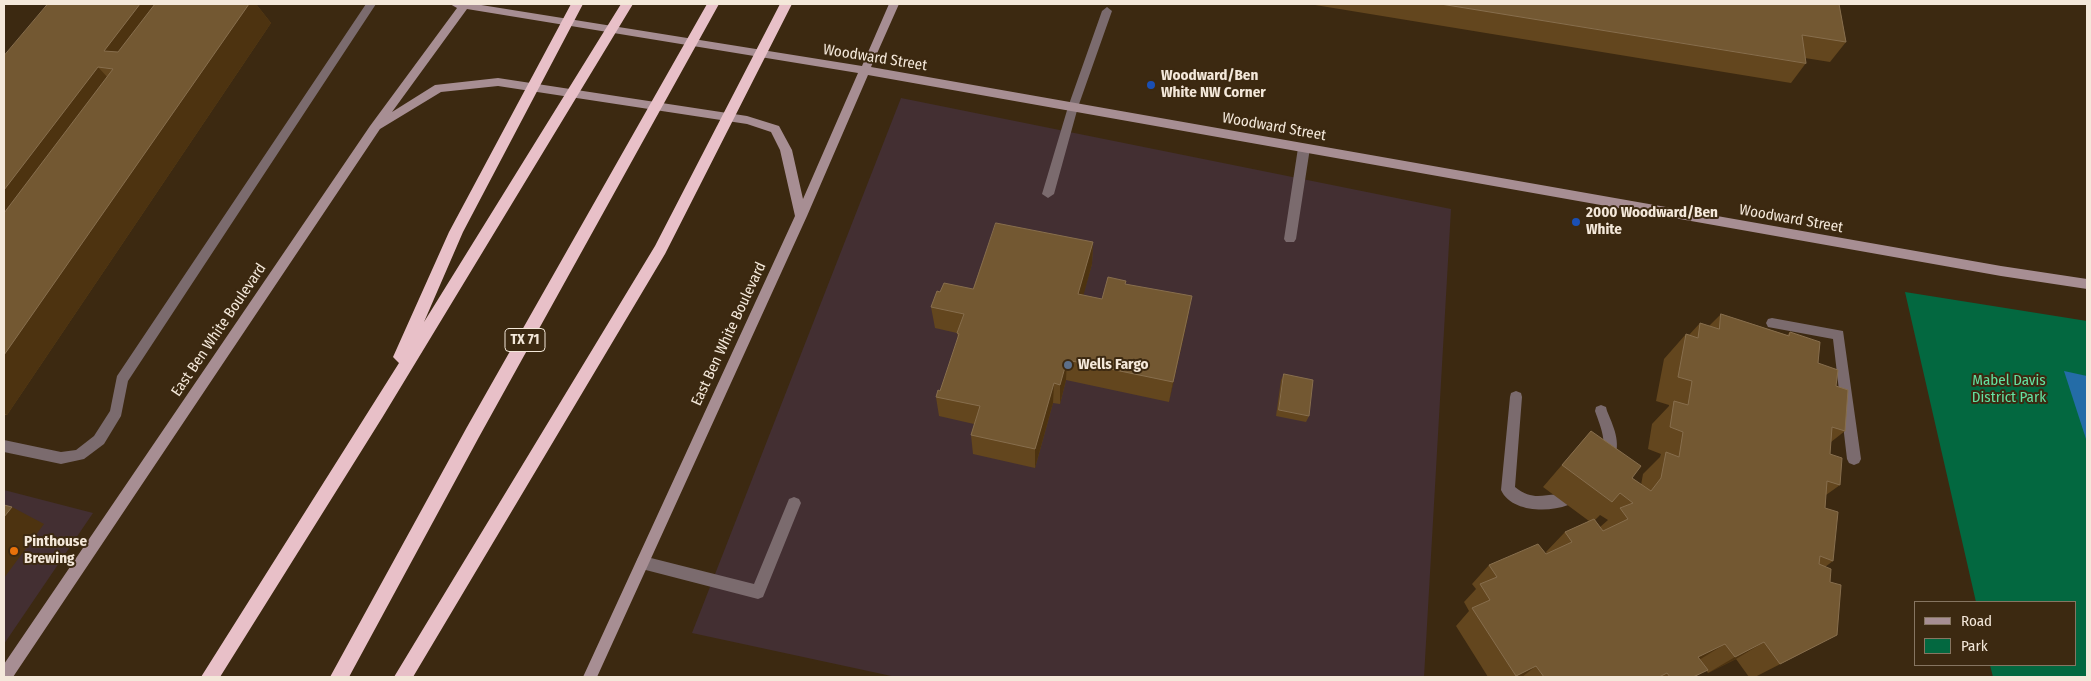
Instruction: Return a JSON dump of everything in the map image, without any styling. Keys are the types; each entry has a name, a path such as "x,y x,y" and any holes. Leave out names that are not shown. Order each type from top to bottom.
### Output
{"highway":[{"path":"376,414 456,232 577,4"},
{"path":"210,677 376,414 627,4"},
{"name":"TX 71","path":"339,677 473,432 713,4"},
{"path":"403,677 660,250 786,4"}],"main road":[{"name":"East Ben White Boulevard","path":"4,677 461,4"},
{"name":"Woodward Street","path":"461,4 864,70 2001,271 2087,284"},
{"name":"East Ben White Boulevard","path":"590,677 801,216 894,4"},
{"path":"374,130 439,88 498,82 747,120 775,129 786,150 801,216"}],"lane":[{"path":"4,446 61,458 79,456 99,440 116,412 122,380 371,4"},
{"path":"1048,194 1073,107 1107,11"},
{"path":"1290,239 1304,148"},
{"path":"1772,322 1839,335 1854,459"},
{"path":"1516,397 1508,490 1520,500 1534,504 1563,501"},
{"path":"1598,472 1610,457 1610,437 1601,411"},
{"path":"643,563 758,592 794,503"}],"shaded area":[{"path":"901,98 1451,209 1424,677 896,677 692,633"},
{"path":"4,490 93,513 4,644"}],"green space":[{"name":"Mabel Davis District Park","path":"1905,292 2087,321 2087,677 1993,677 1990,666 2076,666 2076,601 1976,601"}],"water":[{"path":"2064,371 2087,376 2087,442"}],"building":[{"path":"48,4 140,4 104,51 118,52 155,4 249,4 4,355 4,213 113,69 98,67 4,190 4,56"},
{"path":"1441,4 1839,4 1846,42 1802,35 1806,63"},
{"name":"Wells Fargo","path":"996,223 1093,242 1078,294 1102,299 1108,277 1126,281 1125,284 1192,296 1173,382 1067,360 1060,385 1054,383 1035,449 971,435 980,406 936,397 938,390 940,391 964,314 931,307 937,291 940,292 944,283 973,289"},
{"path":"1721,314 1789,336 1790,332 1820,342 1818,363 1838,370 1836,386 1848,390 1845,431 1832,427 1830,454 1842,458 1840,485 1827,481 1825,508 1838,512 1833,561 1820,556 1819,564 1831,569 1830,582 1841,585 1837,635 1780,664 1764,642 1735,657 1725,644 1698,657 1708,670 1693,677 1670,677 1667,673 1659,677 1544,677 1536,666 1516,676 1472,608 1490,600 1480,584 1497,577 1489,565 1538,544 1546,554 1572,542 1565,532 1594,519 1603,531 1628,519 1620,508 1633,503 1620,493 1612,502 1562,465 1591,431 1641,466 1632,478 1651,491 1661,478 1666,452 1679,457 1683,432 1670,427 1674,401 1688,405 1692,381 1678,377 1686,334 1698,338 1700,323 1719,329"},
{"path":"1284,374 1313,380 1309,416 1279,410"},
{"path":"4,505 12,507 4,517"}],"place":[{"name":"Woodward/Ben White NW Corner","path":"1151,85"},
{"name":"2000 Woodward/Ben White","path":"1576,222"},
{"name":"Wells Fargo","path":"1068,365"},
{"name":"Pinthouse Brewing","path":"14,551"}]}
